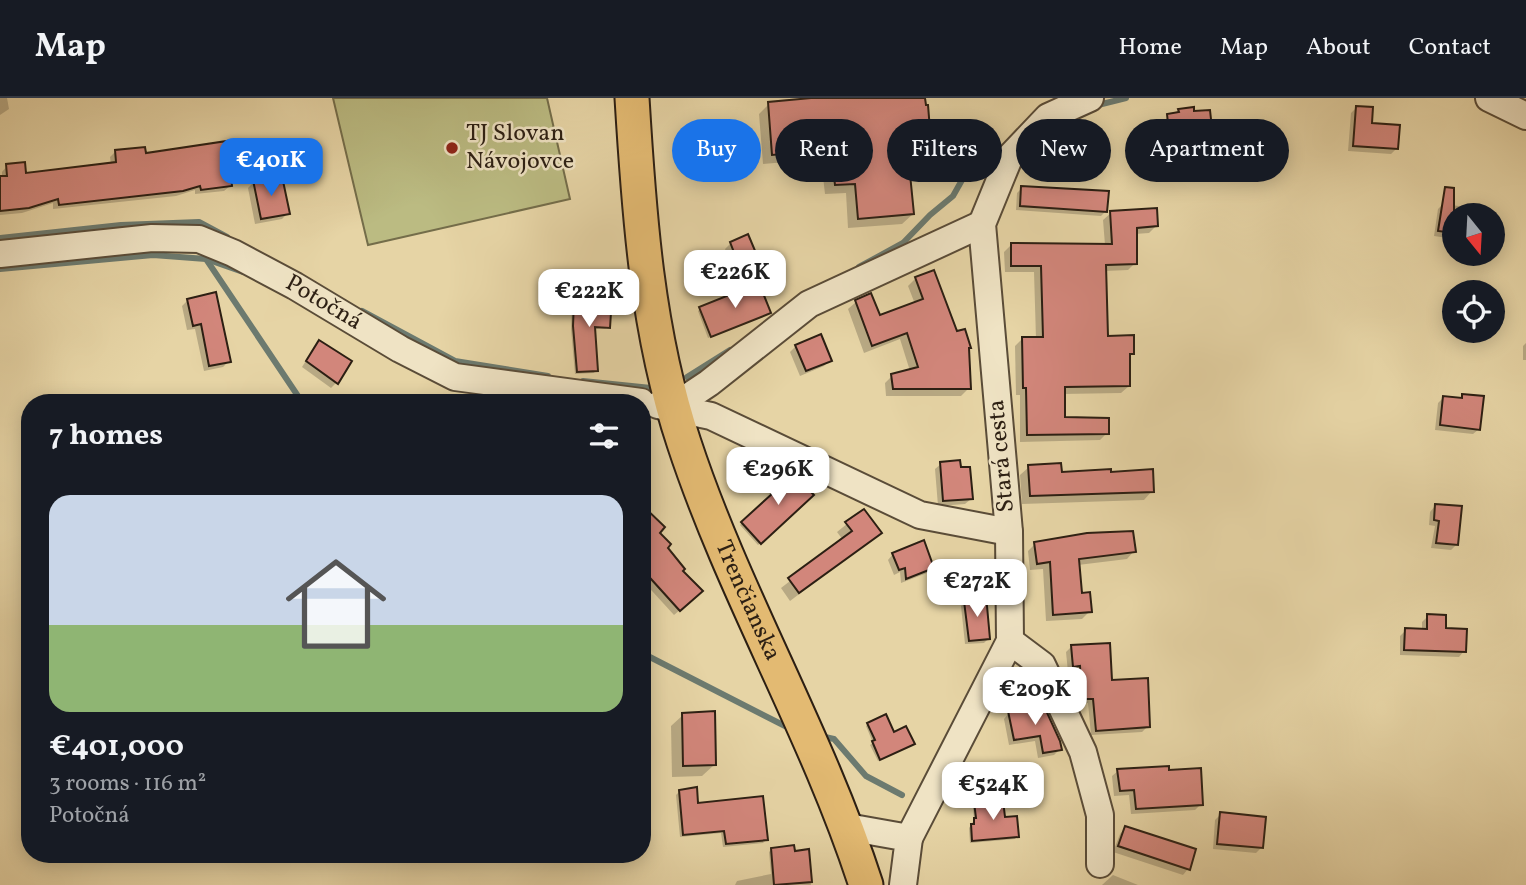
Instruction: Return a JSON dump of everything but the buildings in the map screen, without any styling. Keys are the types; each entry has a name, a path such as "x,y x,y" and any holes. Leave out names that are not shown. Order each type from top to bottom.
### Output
{"main road":[{"name":"Trenčianska","path":"632,98 638,201 650,301 652,404 711,515 847,827 866,885"}],"street":[{"name":"Stará cesta","path":"903,885 909,838 1010,641 1009,532 982,224 1009,158 1048,117 1090,98"},
{"path":"1489,98 1526,116"},
{"path":"652,404 709,383 809,303 982,224"},
{"name":"Potočná","path":"0,254 152,239 199,239 243,258 295,286 400,349 455,377 579,394"},
{"name":"Potočná","path":"652,404 711,416 920,515 1009,532"},
{"path":"1010,641 1042,665 1083,752 1100,815 1100,864"},
{"path":"847,827 909,838"}],"green space":[{"name":"TJ Slovan Návojovce","path":"333,98 547,98 570,199 368,245"}],"waterway":[{"path":"1094,106 1126,98"},
{"path":"859,267 903,243 953,196 961,182"},
{"path":"0,238 121,225 199,222 227,237"},
{"path":"0,269 153,255 206,259 243,272"},
{"path":"206,259 297,394"},
{"path":"362,311 455,361 548,376"},
{"path":"687,377 730,350"},
{"path":"583,381 651,388"},
{"path":"651,658 785,726"},
{"path":"825,737 834,739 866,776 902,795"}],"place":[{"name":"TJ Slovan Návojovce","path":"452,148"}]}
